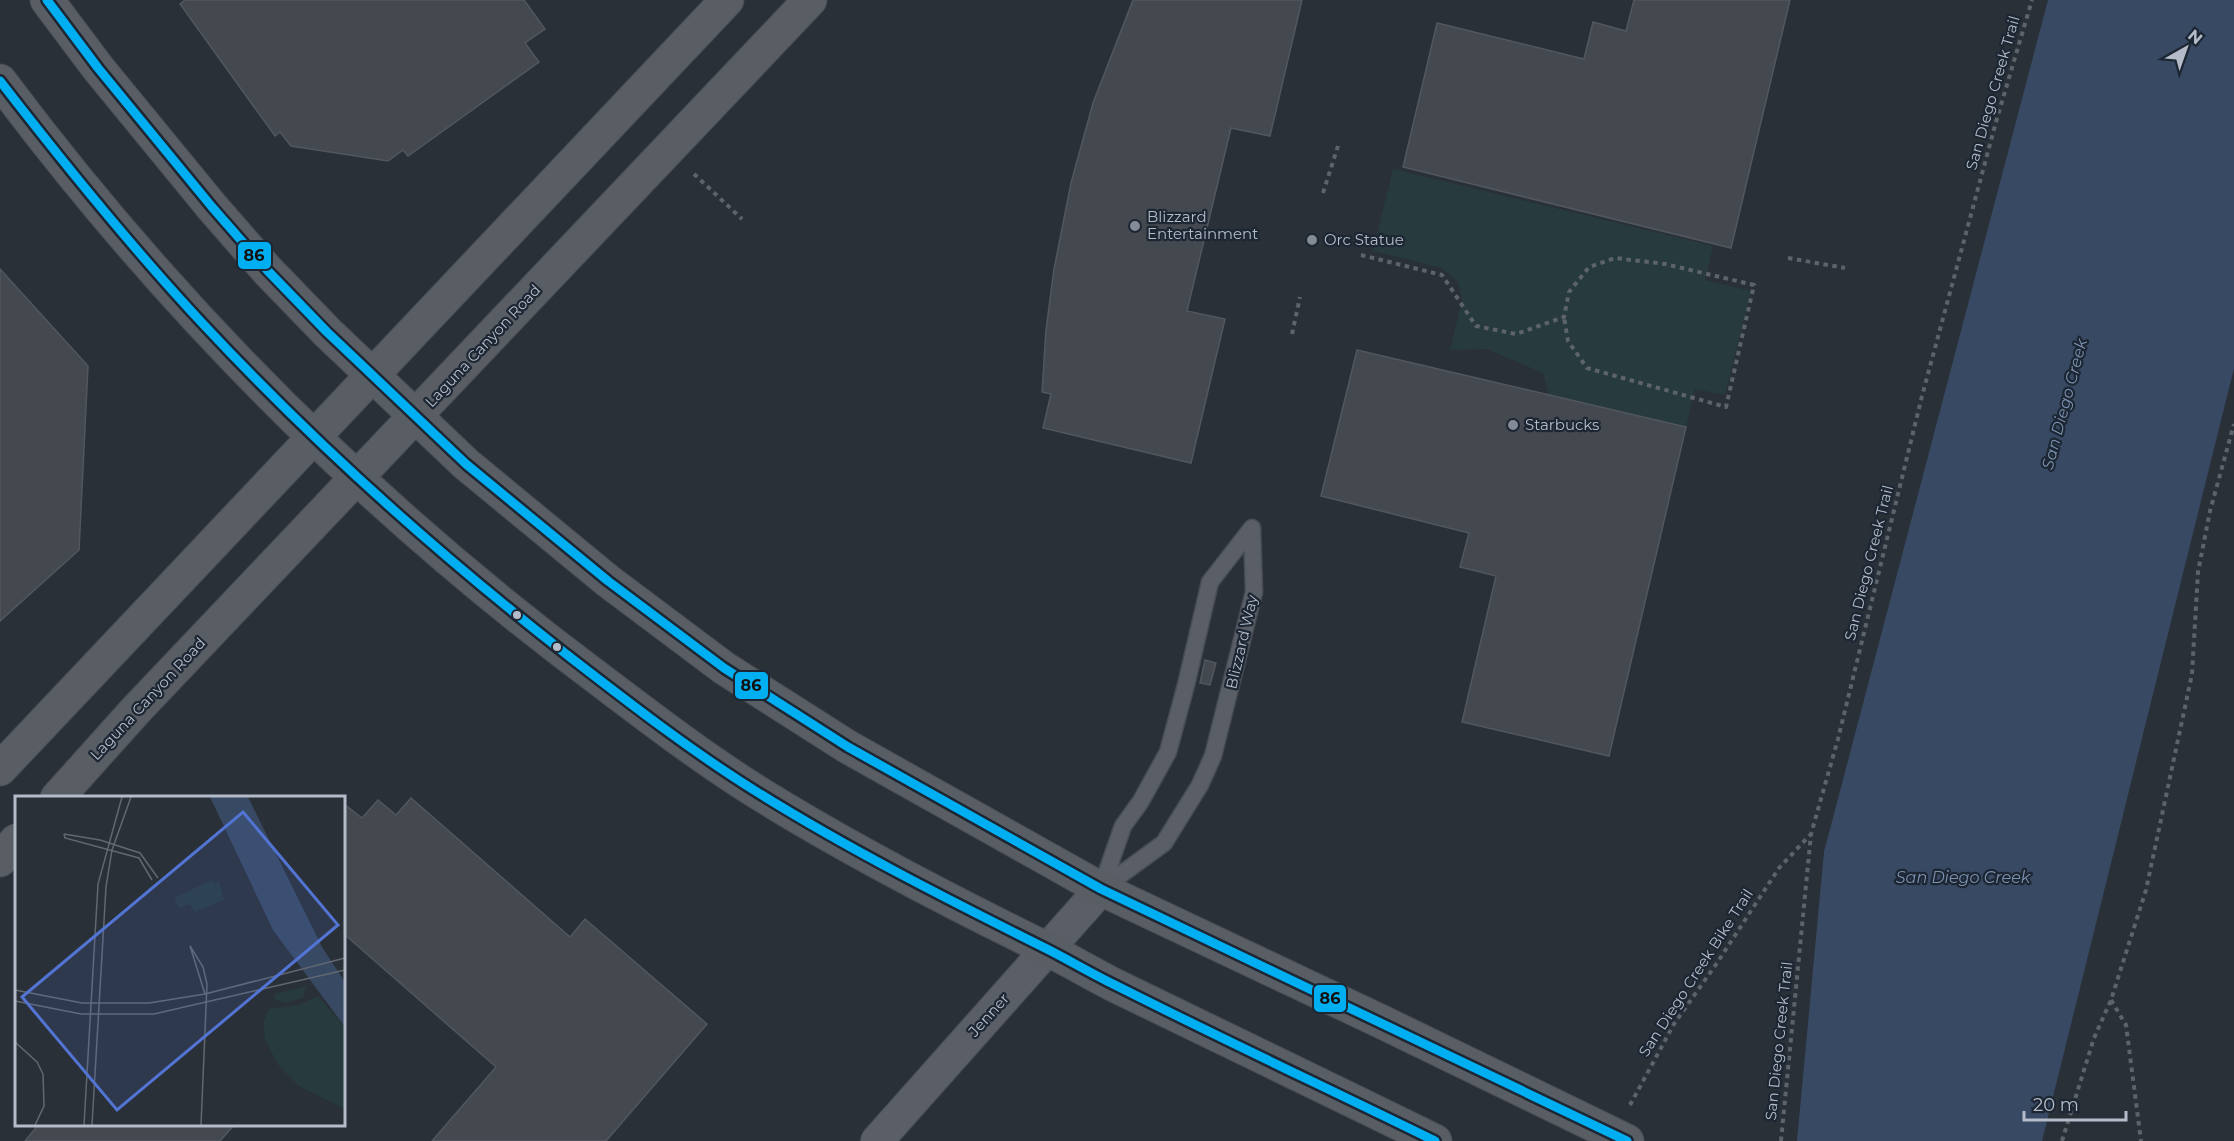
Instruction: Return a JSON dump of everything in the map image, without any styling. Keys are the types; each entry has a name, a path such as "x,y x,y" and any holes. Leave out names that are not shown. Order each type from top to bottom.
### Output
{"main road":[{"path":"47,0 133,112 212,207 267,270 372,375 466,464 549,534 649,613 724,668 848,747 1101,889 1621,1138"},
{"path":"0,769 727,0"},
{"name":"Laguna Canyon Road","path":"59,796 136,710 810,0"},
{"path":"0,81 85,191 160,278 205,328 315,437 406,524 508,610 703,756 757,792 954,904 1048,949 1116,986 1435,1141"},
{"path":"0,860 15,843"}],"street":[{"name":"Jenner","path":"877,1141 1101,889"}],"lane":[{"name":"Blizzard Way","path":"1252,528 1254,592 1213,756 1200,785 1164,843 1101,889 1123,826 1141,801 1168,752 1210,582 1252,528"}],"path":[{"name":"San Diego Creek Trail","path":"1781,1141 1811,834 1838,739 1922,396 1996,122 2032,0"},
{"path":"1323,194 1338,146"},
{"path":"694,174 742,219"},
{"path":"1361,255 1442,275 1476,326 1516,334 1564,317"},
{"path":"1615,258 1665,264 1754,285 1726,407 1587,368 1568,341 1564,317 1569,292 1589,267 1615,258"},
{"path":"1788,258 1845,268"},
{"path":"1292,334 1300,297"},
{"path":"2062,1141 2094,1038 2111,1000 2146,890 2192,674 2198,572 2210,511 2234,424"},
{"name":"San Diego Creek Bike Trail","path":"1621,1138 1635,1092 1674,1024 1779,868 1811,834"},
{"path":"2111,1000 2126,1025 2141,1141"}],"green space":[{"path":"1393,169 1713,246 1705,280 1751,291 1725,395 1695,389 1686,427 1549,395 1543,373 1487,349 1450,350 1462,300 1458,282 1442,268 1373,251"}],"water":[{"name":"San Diego Creek","path":"2048,0 2234,0 2234,368 2042,1141 1797,1141 1824,852"}],"building":[{"path":"185,0 524,0 545,29 525,43 539,62 408,156 403,150 388,161 291,146 280,132 275,136 180,4"},
{"name":"Blizzard Entertainment","path":"1133,0 1302,0 1270,136 1231,128 1187,311 1225,319 1191,463 1043,428 1051,394 1042,392 1046,330 1054,269 1071,183 1093,103"},
{"path":"1634,0 1790,0 1731,248 1403,167 1437,23 1584,59 1593,22 1626,31"},
{"path":"0,269 88,366 79,550 0,621"},
{"path":"1357,350 1686,427 1609,756 1462,722 1496,576 1460,567 1469,533 1321,496"},
{"path":"1205,660 1216,663 1210,685 1200,683"},
{"path":"411,798 570,937 585,919 707,1024 606,1141 432,1141 496,1067 345,935 345,805 362,818 378,800 396,815"},
{"path":"37,1126 233,1126 220,1141 25,1141"}],"transit line":[{"name":"86","path":"47,0 98,68 212,207 267,270 327,332 466,464 608,581 724,668 848,747 1101,889 1627,1141"},
{"name":"86","path":"0,81 150,266 289,412 378,496 471,577 660,726 757,792 899,873 1108,981 1435,1141"}],"place":[{"name":"Blizzard Entertainment","path":"1135,226"},
{"name":"Orc Statue","path":"1312,240"},
{"name":"Starbucks","path":"1513,425"}]}
